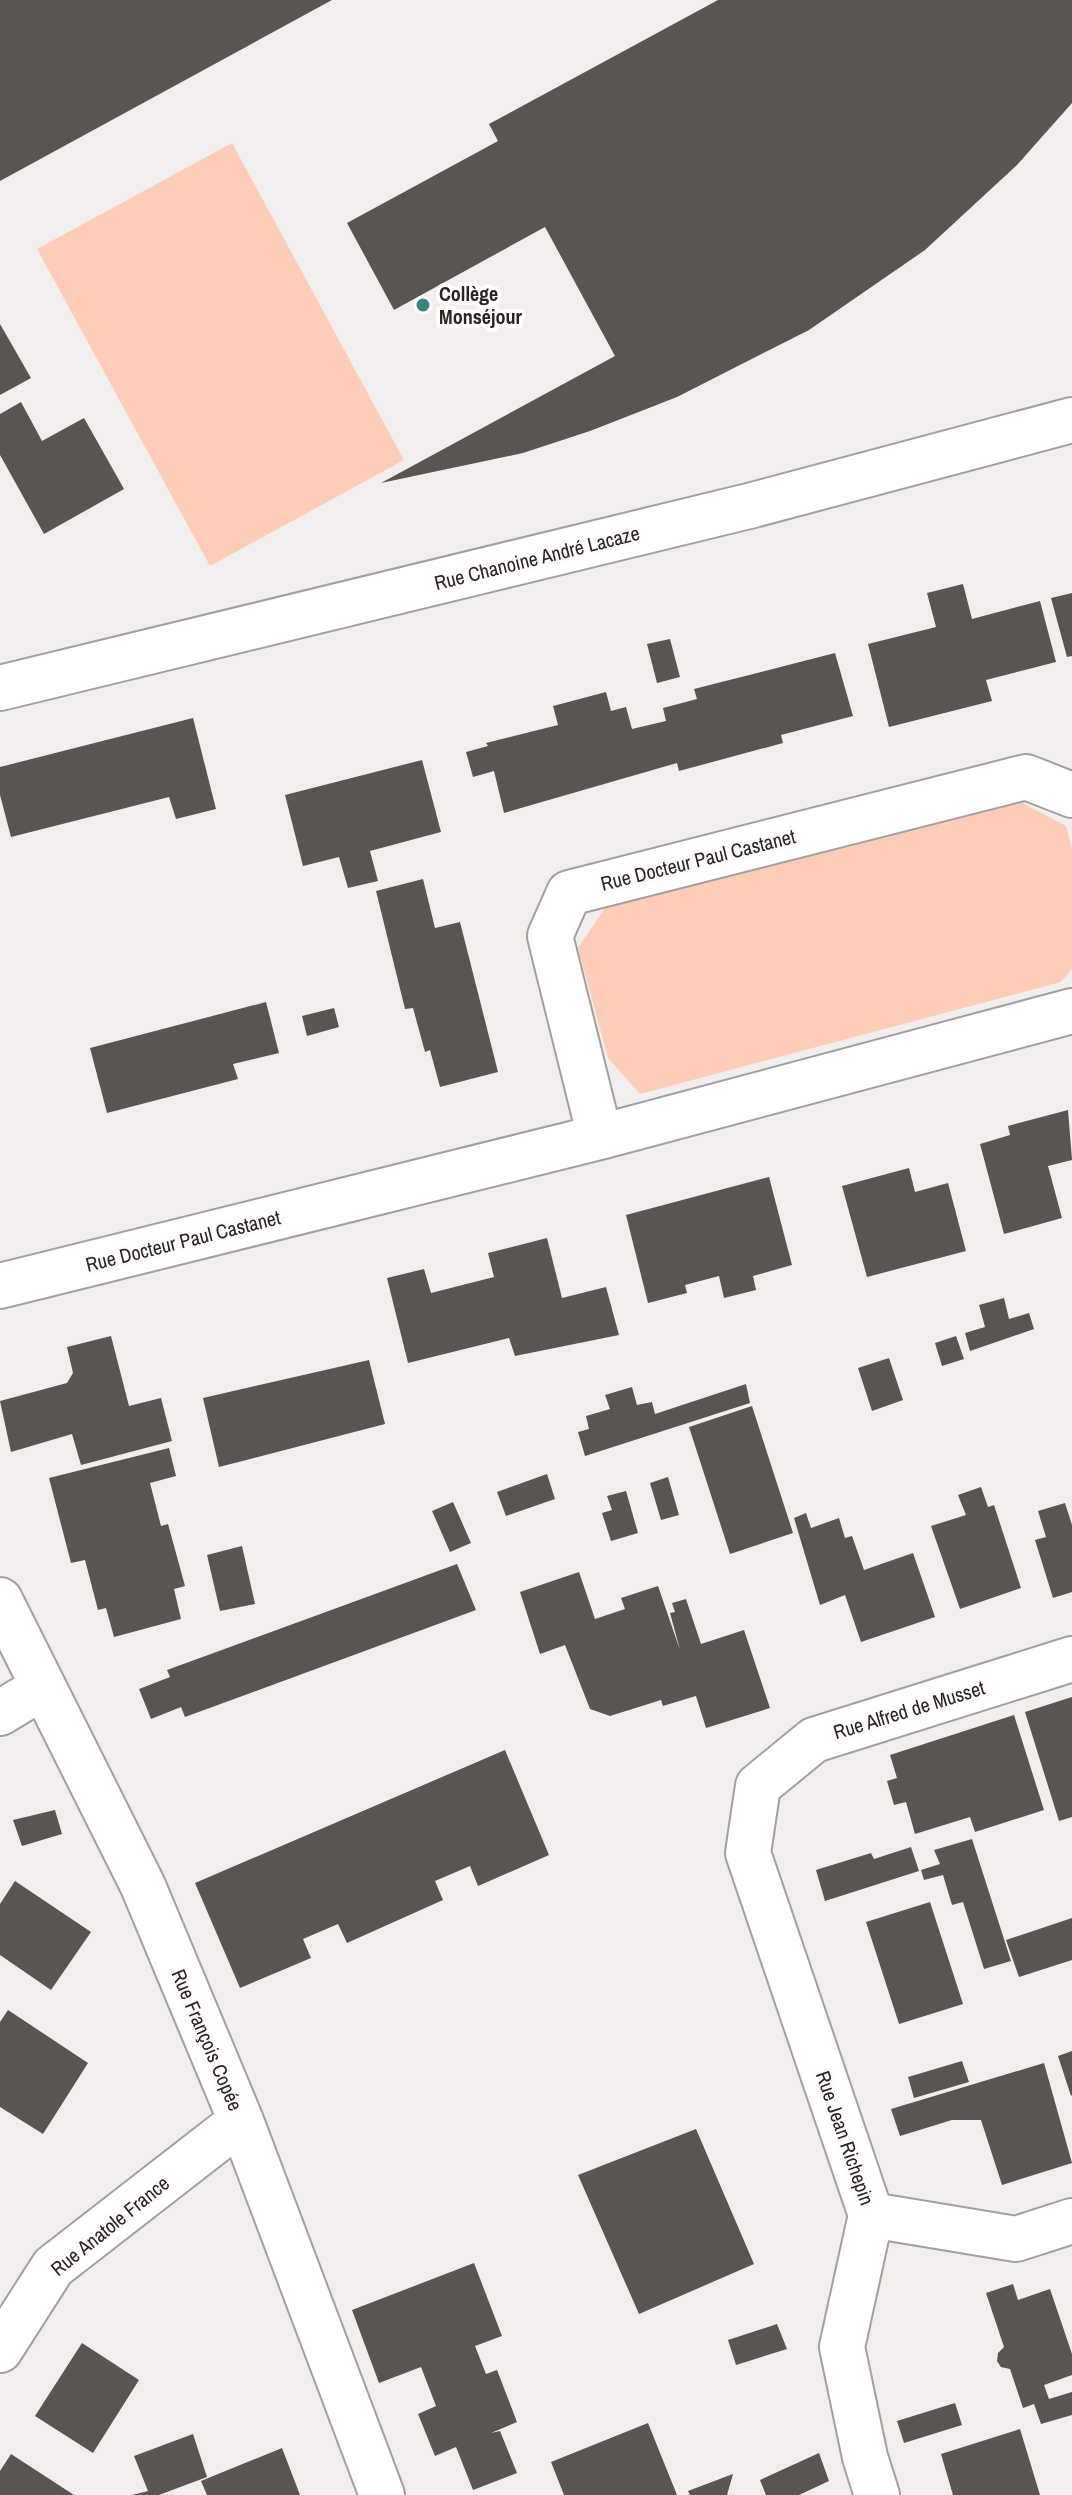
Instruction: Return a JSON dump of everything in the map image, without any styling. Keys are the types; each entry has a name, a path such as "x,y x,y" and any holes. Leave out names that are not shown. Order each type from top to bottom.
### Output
{"street":[{"name":"Rue Chanoine André Lacaze","path":"0,688 753,505 1072,420"},
{"name":"Rue Docteur Paul Castanet","path":"600,1137 550,936 569,893 1026,777 1072,795"},
{"name":"Rue Docteur Paul Castanet","path":"0,1286 600,1137 1072,1011"},
{"name":"Rue François Copée","path":"0,1600 143,1886 241,2121 382,2495"},
{"name":"Rue Alfred de Musset","path":"758,1786 814,1740 1072,1659"},
{"path":"0,1713 43,1687"},
{"name":"Rue Jean Richepin","path":"758,1786 748,1853 871,2215 842,2347 865,2457 877,2495"},
{"name":"Rue Anatole France","path":"0,2350 53,2267 241,2121"},
{"path":"871,2215 1016,2239 1072,2221"}],"shaded area":[{"path":"232,143 404,460 210,566 37,249"},
{"path":"1013,798 1066,826 1072,849 1072,969 1061,982 640,1094 608,1058 578,948 605,908"}],"building":[{"path":"0,0 332,0 0,181"},
{"path":"718,0 1072,0 1072,103 1017,165 925,250 809,330 677,397 590,431 523,453 381,483 615,356 545,227 394,310 347,223 498,141 489,124"},
{"path":"0,324 31,378 0,395"},
{"path":"21,402 42,441 84,418 124,489 44,534 0,455 0,414"},
{"path":"963,584 972,619 1040,601 1056,662 986,680 992,701 889,727 868,644 936,627 927,593"},
{"path":"1072,593 1072,656 1067,657 1051,598"},
{"path":"670,639 680,677 657,683 647,644"},
{"path":"835,653 853,716 781,735 783,743 679,771 677,763 504,813 494,771 473,777 466,752 488,746 486,743 558,725 553,706 606,692 611,711 626,707 632,729 666,721 663,708 697,699 694,689"},
{"path":"193,718 216,809 176,819 169,797 11,837 0,795 0,767"},
{"path":"422,760 441,832 370,851 378,881 348,888 339,857 303,866 285,795"},
{"path":"423,879 435,928 460,922 498,1072 440,1087 430,1050 425,1052 413,1008 405,1009 376,891"},
{"path":"266,1002 279,1053 233,1064 238,1079 107,1113 90,1048"},
{"path":"334,1008 339,1027 307,1036 302,1016"},
{"path":"1068,1110 1072,1160 1048,1166 1062,1218 1004,1234 980,1144 1010,1135 1008,1126"},
{"path":"909,1168 915,1192 948,1183 966,1251 867,1277 842,1186"},
{"path":"769,1177 792,1265 753,1276 756,1290 724,1298 719,1276 685,1285 687,1293 648,1303 626,1215"},
{"path":"547,1238 562,1298 606,1287 619,1335 515,1356 509,1338 408,1363 387,1278 424,1269 431,1293 494,1277 488,1253"},
{"path":"1004,1298 1009,1319 1029,1313 1034,1329 970,1351 965,1333 985,1327 979,1305"},
{"path":"111,1336 129,1406 161,1398 172,1441 81,1465 72,1434 11,1452 0,1401 67,1383 73,1373 67,1347"},
{"path":"956,1336 964,1359 942,1366 935,1343"},
{"path":"889,1358 903,1400 872,1411 858,1368"},
{"path":"369,1360 385,1424 219,1467 203,1398"},
{"path":"746,1384 750,1403 585,1456 578,1432 589,1429 586,1416 610,1409 605,1395 632,1387 637,1405 652,1402 655,1414"},
{"path":"752,1406 793,1533 730,1554 689,1427"},
{"path":"169,1448 176,1476 150,1483 161,1526 168,1524 185,1586 174,1589 181,1619 114,1637 106,1608 98,1610 85,1560 71,1563 49,1478"},
{"path":"547,1474 555,1499 506,1516 497,1492"},
{"path":"668,1477 679,1515 661,1520 650,1483"},
{"path":"981,1487 988,1507 994,1505 1021,1588 960,1609 931,1526 966,1515 958,1495"},
{"path":"626,1491 638,1533 611,1541 602,1513 612,1510 607,1496"},
{"path":"453,1502 471,1543 450,1552 432,1511"},
{"path":"1065,1503 1072,1525 1072,1592 1053,1598 1035,1540 1046,1537 1038,1511"},
{"path":"806,1513 811,1528 839,1518 845,1538 852,1536 864,1570 913,1553 935,1617 861,1642 845,1595 820,1605 794,1518"},
{"path":"242,1546 255,1604 220,1611 207,1555"},
{"path":"457,1564 476,1610 185,1717 181,1707 151,1719 139,1689 170,1677 167,1670"},
{"path":"579,1572 595,1619 625,1609 621,1598 658,1586 680,1650 670,1613 675,1612 672,1603 686,1599 701,1644 744,1630 770,1708 706,1728 696,1696 663,1706 661,1700 610,1716 590,1709 565,1645 540,1654 520,1592"},
{"path":"1072,1697 1072,1817 1059,1821 1025,1712"},
{"path":"1014,1715 1044,1810 975,1832 970,1817 915,1834 906,1802 894,1805 887,1781 897,1778 890,1755"},
{"path":"505,1750 549,1855 478,1886 470,1866 435,1881 443,1900 347,1943 338,1924 303,1939 311,1958 240,1988 195,1883"},
{"path":"55,1810 62,1834 22,1846 13,1820"},
{"path":"972,1839 1011,1961 984,1969 963,1902 952,1905 943,1875 924,1880 921,1870 940,1864 934,1850"},
{"path":"911,1847 919,1871 825,1901 816,1870 871,1853 874,1859"},
{"path":"15,1881 91,1932 51,1990 0,1955 0,1904"},
{"path":"930,1902 963,2004 899,2024 866,1922"},
{"path":"1072,1918 1072,1960 1019,1977 1006,1940"},
{"path":"8,2010 88,2063 43,2134 0,2107 0,2022"},
{"path":"1072,2051 1072,2095 1071,2096 1058,2056"},
{"path":"962,2061 969,2082 914,2098 908,2077"},
{"path":"1044,2063 1072,2163 1002,2185 981,2120 952,2120 900,2136 891,2109"},
{"path":"696,2129 754,2264 639,2314 578,2175"},
{"path":"474,2263 502,2336 475,2346 486,2374 497,2370 517,2422 491,2433 500,2431 517,2473 473,2490 456,2447 435,2456 418,2414 436,2406 421,2367 379,2383 352,2310"},
{"path":"1013,2284 1018,2300 1050,2289 1072,2354 1072,2375 1044,2385 1049,2399 1072,2392 1072,2415 1041,2424 1034,2404 1023,2408 1010,2369 1001,2367 997,2361 998,2353 1004,2347 986,2293"},
{"path":"777,2324 787,2349 736,2365 728,2340"},
{"path":"82,2343 139,2380 93,2453 35,2416"},
{"path":"955,2403 962,2425 904,2443 897,2421"},
{"path":"648,2423 677,2495 564,2495 551,2462"},
{"path":"1020,2429 1040,2495 953,2495 941,2454"},
{"path":"193,2434 207,2477 159,2495 132,2495 148,2491 134,2456"},
{"path":"282,2448 300,2495 207,2495 201,2481"},
{"path":"819,2453 829,2481 799,2495 766,2495 760,2480"},
{"path":"11,2454 74,2495 0,2495 0,2471"},
{"path":"733,2474 727,2495 690,2495 688,2491"}],"place":[{"name":"Collège Monséjour","path":"423,305"}]}
